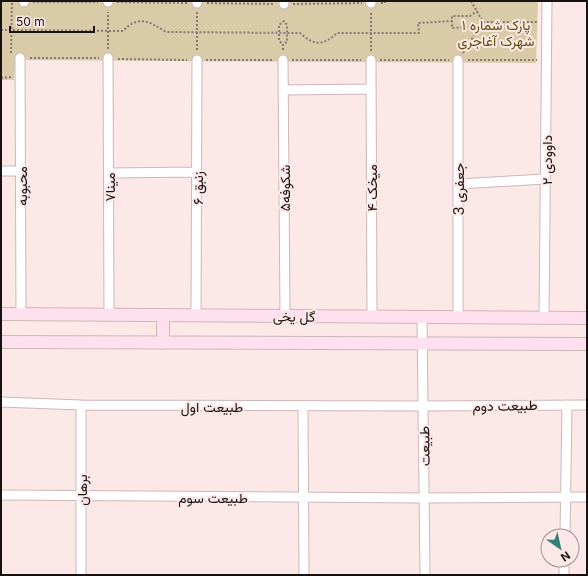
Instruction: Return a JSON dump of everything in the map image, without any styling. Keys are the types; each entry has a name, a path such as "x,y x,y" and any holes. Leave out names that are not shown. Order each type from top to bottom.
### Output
{"street":[{"name":"داوودی ۲","path":"544,319 547,1"},
{"name":"محبوبه","path":"20,58 21,314"},
{"name":"مینا۷","path":"108,58 109,315"},
{"name":"زنبق ۶","path":"196,316 197,60"},
{"name":"شکوفه۵","path":"283,60 285,316"},
{"name":"میخک ۴","path":"370,60 372,317"},
{"name":"3 جعفری","path":"458,60 458,318"},
{"path":"283,90 371,89"},
{"path":"1,171 21,171"},
{"path":"109,173 197,172"},
{"path":"458,184 545,180"},
{"name":"گل یخی","path":"1,314 544,319 587,318"},
{"path":"163,316 163,343"},
{"name":"طبیعت","path":"422,318 425,575"},
{"name":"گل یخی","path":"1,342 587,344"},
{"name":"طبیعت اول","path":"1,402 82,405 423,406"},
{"name":"برهان","path":"81,575 82,405"},
{"path":"565,528 567,405"},
{"name":"طبیعت دوم","path":"423,406 587,405"},
{"path":"303,406 304,575"},
{"name":"طبیعت سوم","path":"1,495 424,498 587,497"}],"path":[{"path":"108,1 108,58"},
{"path":"470,1 483,22"},
{"path":"12,2 11,58 197,60 546,60"},
{"path":"197,2 197,60"},
{"path":"370,60 371,2"},
{"path":"476,33 470,28 452,28 452,16 470,16 477,11"},
{"path":"1,30 123,31 128,25 134,22 144,21 154,24 166,32 288,33 300,34 308,41 317,43 328,41 337,33 419,33 418,23 452,21"},
{"path":"284,21 288,25 287,42 283,44 279,42 279,33 279,25 284,21"},
{"path":"483,22 547,22"},
{"path":"458,60 483,22"},
{"path":"1,78 11,78 11,71"}],"green space":[{"name":"پارک شماره ۱ شهرک آغاجری","path":"1,1 538,1 536,63 15,60 14,80 1,80"}]}
